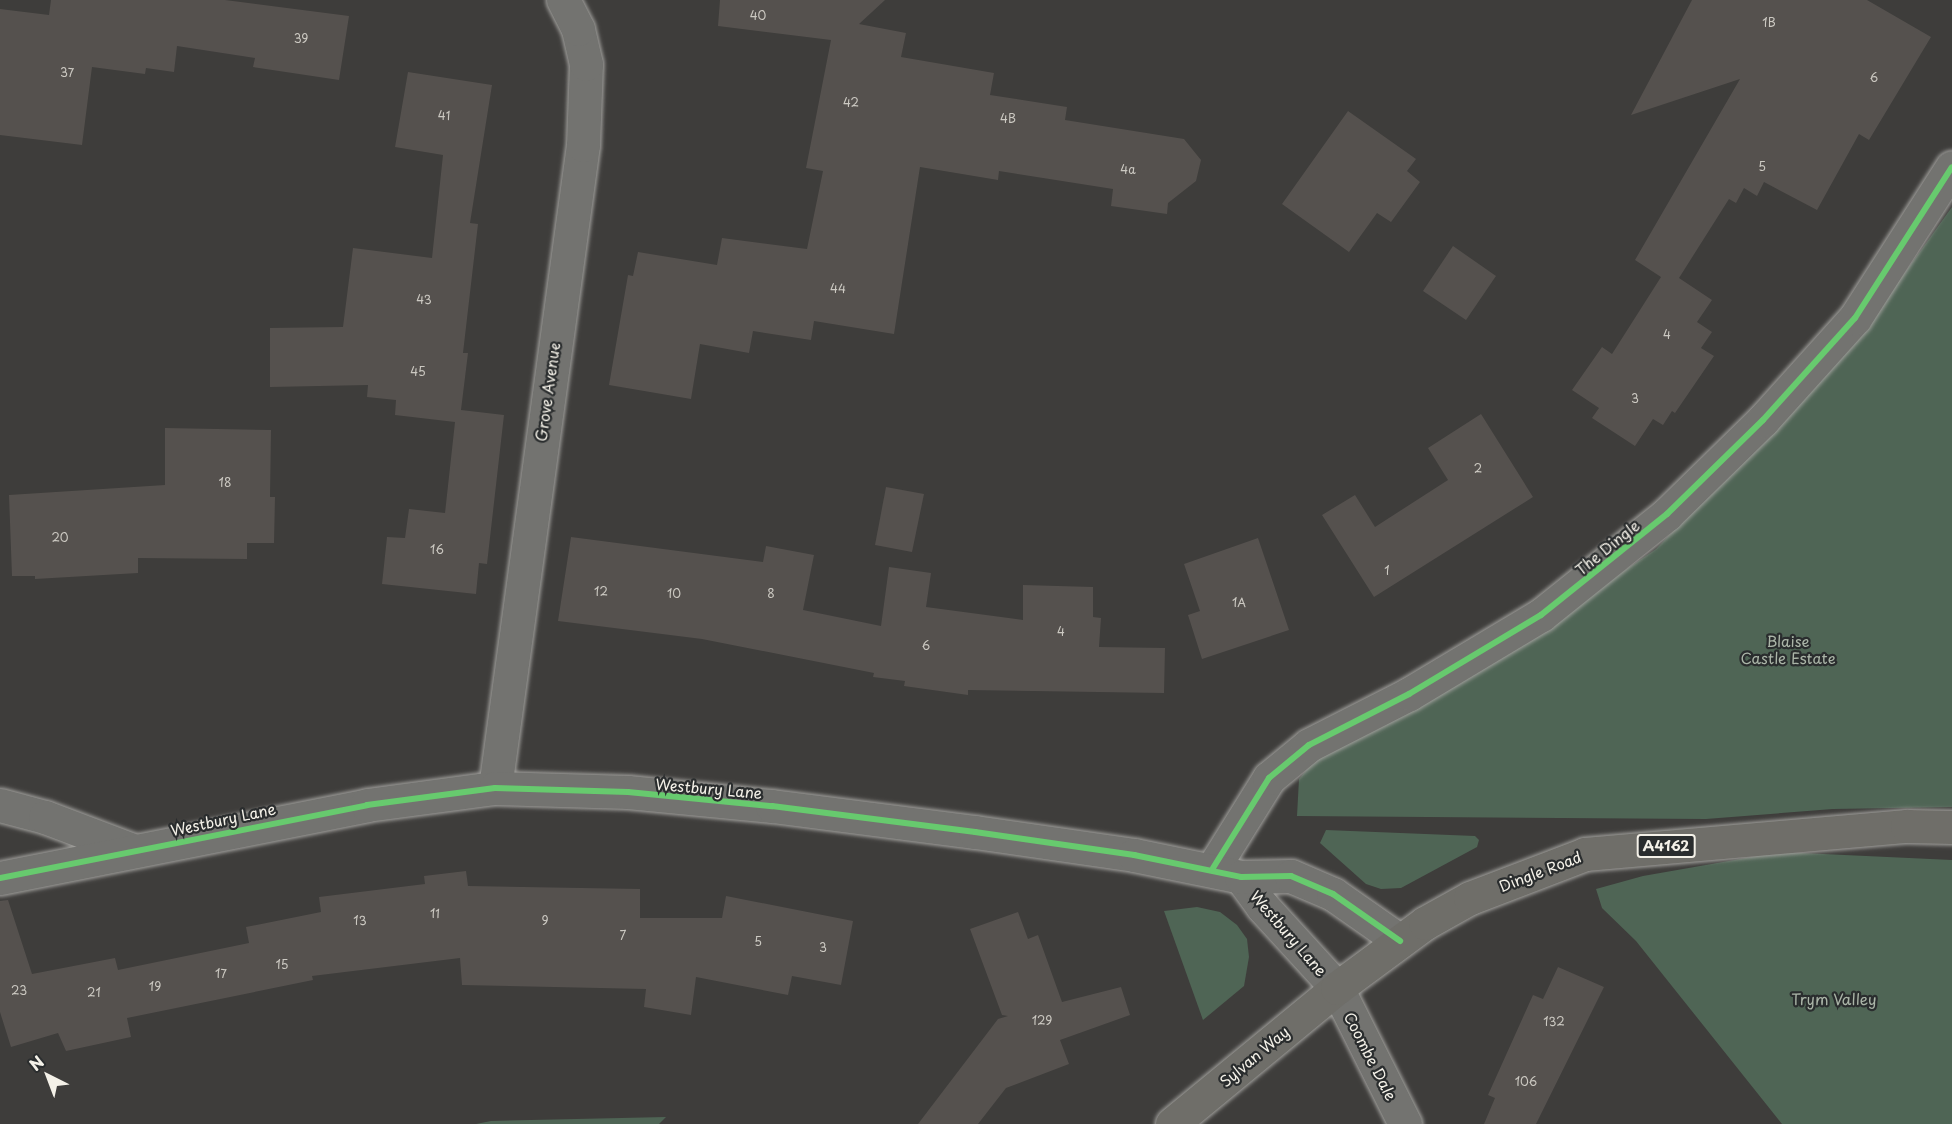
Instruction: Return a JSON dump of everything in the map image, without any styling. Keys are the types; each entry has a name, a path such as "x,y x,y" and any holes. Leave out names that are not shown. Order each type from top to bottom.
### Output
{"main road":[{"name":"Dingle Road","path":"1337,988 1400,941 1470,898 1585,854 1906,826 1952,826"},
{"name":"Sylvan Way","path":"1172,1124 1337,988"}],"street":[{"name":"Grove Avenue","path":"495,788 583,145 586,64 578,29 563,0"},
{"name":"The Dingle","path":"1227,873 1269,778 1309,745 1408,694 1541,615 1667,514 1763,420 1855,318 1952,168"},
{"name":"Westbury Lane","path":"0,878 290,818 495,788 628,792 772,806 1227,873 1291,876 1324,890 1400,941"},
{"path":"0,805 45,817 134,850"},
{"name":"Westbury Lane","path":"1227,873 1262,906 1337,988"},
{"name":"Coombe Dale","path":"1337,988 1405,1124"}],"green space":[{"name":"Blaise Castle Estate","path":"1952,207 1952,807 1833,809 1706,819 1297,816 1299,779 1324,748 1522,640 1656,549 1852,346"},
{"path":"1326,830 1475,836 1479,840 1477,847 1401,888 1381,889 1366,884 1320,843"},
{"name":"Trym Valley","path":"1780,852 1952,860 1952,1124 1782,1124 1636,941 1602,908 1596,889 1643,876"},
{"path":"1197,907 1220,912 1237,925 1247,939 1249,957 1244,986 1203,1020 1164,911"},
{"path":"666,1117 659,1124 476,1124 491,1121"}],"building":[{"path":"51,0 225,0 349,16 339,80 253,67 255,58 177,46 174,72 146,68 145,74 92,67 82,145 0,135 0,9 49,15"},
{"path":"720,0 885,0 859,24 906,33 901,57 994,73 990,95 1067,107 1065,120 1184,139 1201,160 1196,181 1168,203 1167,214 1111,206 1113,189 999,171 998,180 920,167 894,334 814,321 811,340 753,331 749,353 700,344 691,399 609,385 628,275 633,276 638,252 717,265 722,238 807,249 823,171 806,168 831,40 718,26"},
{"path":"1692,0 1867,0 1931,37 1869,140 1859,134 1817,210 1764,182 1757,196 1744,188 1736,203 1729,199 1679,278 1712,300 1697,322 1712,332 1701,348 1714,356 1675,413 1672,411 1663,425 1653,419 1635,446 1592,418 1599,408 1572,390 1602,347 1612,354 1661,277 1635,260 1740,79 1631,115"},
{"path":"408,72 492,85 470,223 478,224 463,353 468,353 461,410 504,415 487,564 479,563 476,594 382,584 387,537 405,538 409,509 445,513 455,422 395,415 396,400 367,397 368,385 270,387 270,328 343,327 353,248 432,258 443,155 395,147"},
{"path":"1348,111 1416,159 1407,171 1420,182 1391,222 1377,213 1349,252 1282,204"},
{"path":"1453,246 1496,276 1466,320 1423,291"},
{"path":"1481,414 1533,497 1374,597 1322,515 1355,495 1375,527 1448,480 1428,448"},
{"path":"165,428 271,430 270,497 275,497 274,543 247,543 247,559 138,558 138,573 35,579 35,576 12,576 9,495 165,485"},
{"path":"886,487 924,494 912,552 875,545"},
{"path":"571,537 763,562 766,546 814,555 803,610 881,626 889,567 931,573 926,607 1023,620 1023,585 1093,587 1093,617 1101,618 1099,647 1165,648 1164,693 968,690 968,695 904,686 905,681 873,677 874,673 702,639 558,621"},
{"path":"1258,538 1289,630 1202,659 1188,615 1200,611 1184,564"},
{"path":"466,871 468,886 640,889 640,918 722,918 726,896 853,921 841,985 792,976 788,995 696,977 691,1015 644,1007 646,989 462,985 460,958 312,976 313,980 127,1018 131,1037 66,1051 58,1033 11,1047 0,1012 0,901 8,900 32,974 115,958 118,970 249,943 246,927 321,912 319,897 425,884 424,876"},
{"path":"1018,912 1028,939 1038,935 1062,1002 1121,987 1130,1015 1060,1040 1069,1064 1006,1088 978,1124 918,1124 998,1019 1008,1016 1002,1015 970,929"},
{"path":"1558,967 1604,987 1536,1124 1484,1124 1495,1098 1488,1095 1533,995 1543,999"}],"cycle path":[{"path":"1213,868 1269,778 1309,745 1409,694 1541,615 1667,514 1763,420 1855,318 1952,167"},
{"path":"0,878 367,805 495,788 628,792 772,806 975,832 1134,855 1241,877 1291,876 1333,894 1400,941"}]}
